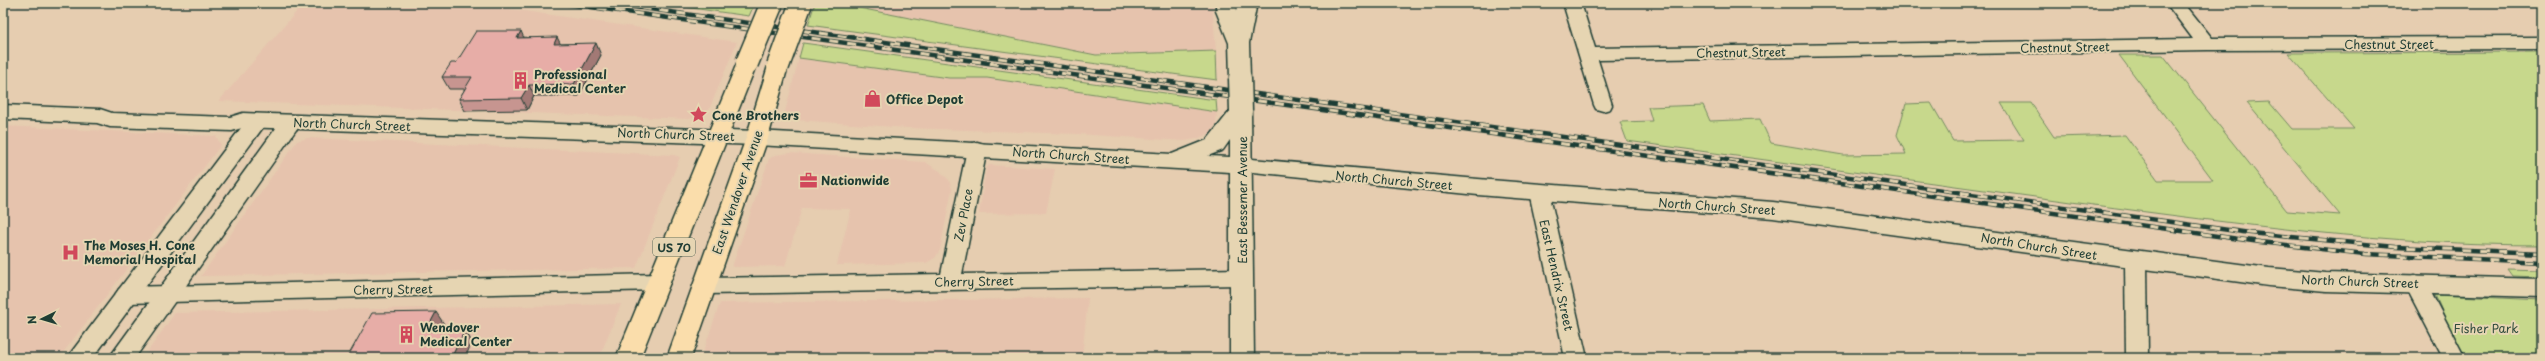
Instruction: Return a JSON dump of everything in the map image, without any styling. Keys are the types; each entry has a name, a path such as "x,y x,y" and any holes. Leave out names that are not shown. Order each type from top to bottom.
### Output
{"highway":[{"name":"US 70","path":"628,358 720,136 747,63 772,3"},
{"name":"East Wendover Avenue","path":"679,358 706,286 756,138 778,66 801,3"}],"main road":[{"name":"East Bessemer Avenue","path":"1226,3 1226,11 1239,43"},
{"name":"East Bessemer Avenue","path":"1242,358 1241,111 1239,43 1247,3"},
{"path":"1169,161 1215,145 1241,111"},
{"name":"North Church Street","path":"3,112 100,116 110,120 224,123 250,120 720,136 976,149 1241,165 1539,192 1772,210 1926,229 2136,261 2326,282 2415,283 2542,288"},
{"path":"79,358 126,295 250,120"},
{"path":"121,358 291,122"}],"street":[{"path":"1572,3 1603,105"},
{"path":"2176,3 2207,44"},
{"name":"Chestnut Street","path":"1588,54 2207,44 2542,43"},
{"name":"Zev Place","path":"950,281 976,149"},
{"name":"East Hendrix Street","path":"1539,192 1576,358"},
{"path":"2136,261 2137,358"},
{"name":"Cherry Street","path":"706,286 950,281 1241,278"},
{"name":"Cherry Street","path":"126,295 659,282"},
{"path":"2415,283 2454,358"}],"shaded area":[{"path":"304,3 379,3 510,9 737,42 709,110 700,116 689,119 219,101"},
{"path":"844,3 1212,3 1216,51 1096,55 843,5"},
{"path":"799,58 949,78 987,78 1217,112 1216,124 1211,133 1196,139 1184,141 1078,134 908,128 796,120 784,116"},
{"name":"The Moses H. Cone Memorial Hospital","path":"3,126 216,136 221,145 59,358 3,358"},
{"path":"308,138 674,155 680,157 636,268 201,276 297,141"},
{"path":"790,153 925,162 940,171 949,180 952,189 940,250 935,258 926,263 837,265 851,209 802,208 785,266 732,267 769,159 775,155"},
{"path":"990,165 1055,169 1046,213 979,214 986,168"},
{"path":"1088,298 1082,358 701,358 720,303"},
{"path":"621,304 599,358 143,358 175,313"}],"green space":[{"path":"655,3 755,3 749,16"},
{"path":"815,3 844,3 844,5 1096,55 1216,51 1217,80 808,25"},
{"path":"803,43 1216,100 1217,112 987,78 949,78 799,58"},
{"path":"2542,52 2542,245 2428,241 2314,232 2086,204 1627,141 1620,122 1652,121 1648,107 1703,105 1710,121 1760,119 1771,143 1843,155 1906,154 1897,135 1906,104 1931,103 1953,141 2024,140 2001,103 2031,103 2054,137 2125,135 2158,180 2213,180 2119,55 2163,55 2287,211 2340,215 2247,103 2269,102 2292,129 2354,129 2288,53"},
{"path":"2507,269 2542,270 2542,277 2512,276"},
{"name":"Fisher Park","path":"2435,295 2542,300 2542,358 2463,358"}],"building":[{"name":"Professional Medical Center","path":"476,31 521,31 517,38 557,37 554,44 596,43 574,84 529,85 521,98 459,99 472,77 442,77 451,63 456,63"},
{"name":"Wendover Medical Center","path":"436,312 426,331 465,330 451,358 347,358 372,313"}],"railway":[{"path":"562,3 2260,242 2365,254 2542,262"},
{"path":"606,3 2250,233 2396,247 2542,253"}],"place":[{"name":"Professional Medical Center","path":"521,81"},
{"name":"Office Depot","path":"873,99"},
{"name":"Cone Brothers","path":"699,115"},
{"name":"Nationwide","path":"808,180"},
{"name":"The Moses H. Cone Memorial Hospital","path":"71,252"},
{"name":"Wendover Medical Center","path":"407,334"}]}
